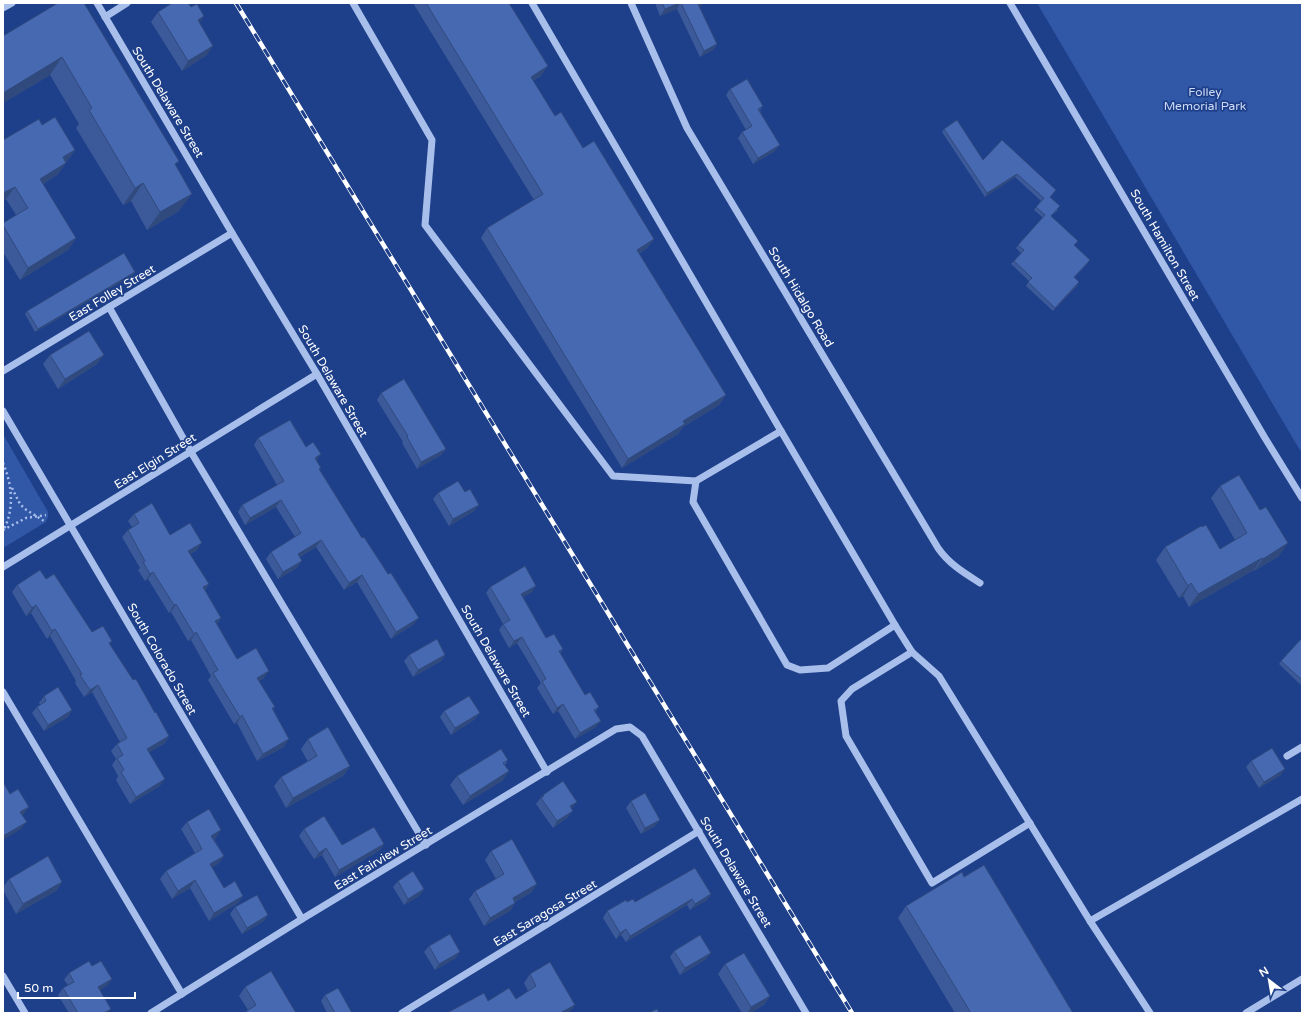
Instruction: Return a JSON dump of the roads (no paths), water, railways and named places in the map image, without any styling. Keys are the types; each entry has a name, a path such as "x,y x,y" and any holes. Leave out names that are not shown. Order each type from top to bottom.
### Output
{"street":[{"path":"3,8 12,3"},
{"name":"South Delaware Street","path":"97,3 232,233 318,374 546,772"},
{"path":"105,17 127,3"},
{"path":"353,3 432,140 425,225 613,476 696,481 781,431"},
{"path":"532,3 895,625 912,652 939,676 1090,921 1150,1013"},
{"name":"South Hidalgo Road","path":"630,3 687,128 934,542 945,558 954,566 980,583"},
{"name":"South Hamilton Street","path":"1010,3 1265,438 1302,498"},
{"name":"East Folley Street","path":"3,371 232,233"},
{"path":"110,307 191,452 426,845"},
{"name":"East Elgin Street","path":"3,567 318,374"},
{"name":"South Colorado Street","path":"3,411 302,919"},
{"path":"696,481 693,502 787,665 800,670 828,668 895,625"},
{"path":"912,652 852,689 841,701 846,736 932,883 1030,823"},
{"path":"3,692 182,994"},
{"name":"South Delaware Street","path":"630,727 642,736 806,1013"},
{"name":"East Fairview Street","path":"150,1013 616,729 630,727"},
{"path":"1287,756 1302,747"},
{"path":"1090,921 1302,799"},
{"name":"East Saragosa Street","path":"402,1013 699,831"},
{"path":"3,976 25,1013"},
{"path":"1246,1013 1302,979"}],"railway":[{"path":"236,3 852,1013"}],"park label":[{"name":"Folley Memorial Park","path":"1205,99"}]}
